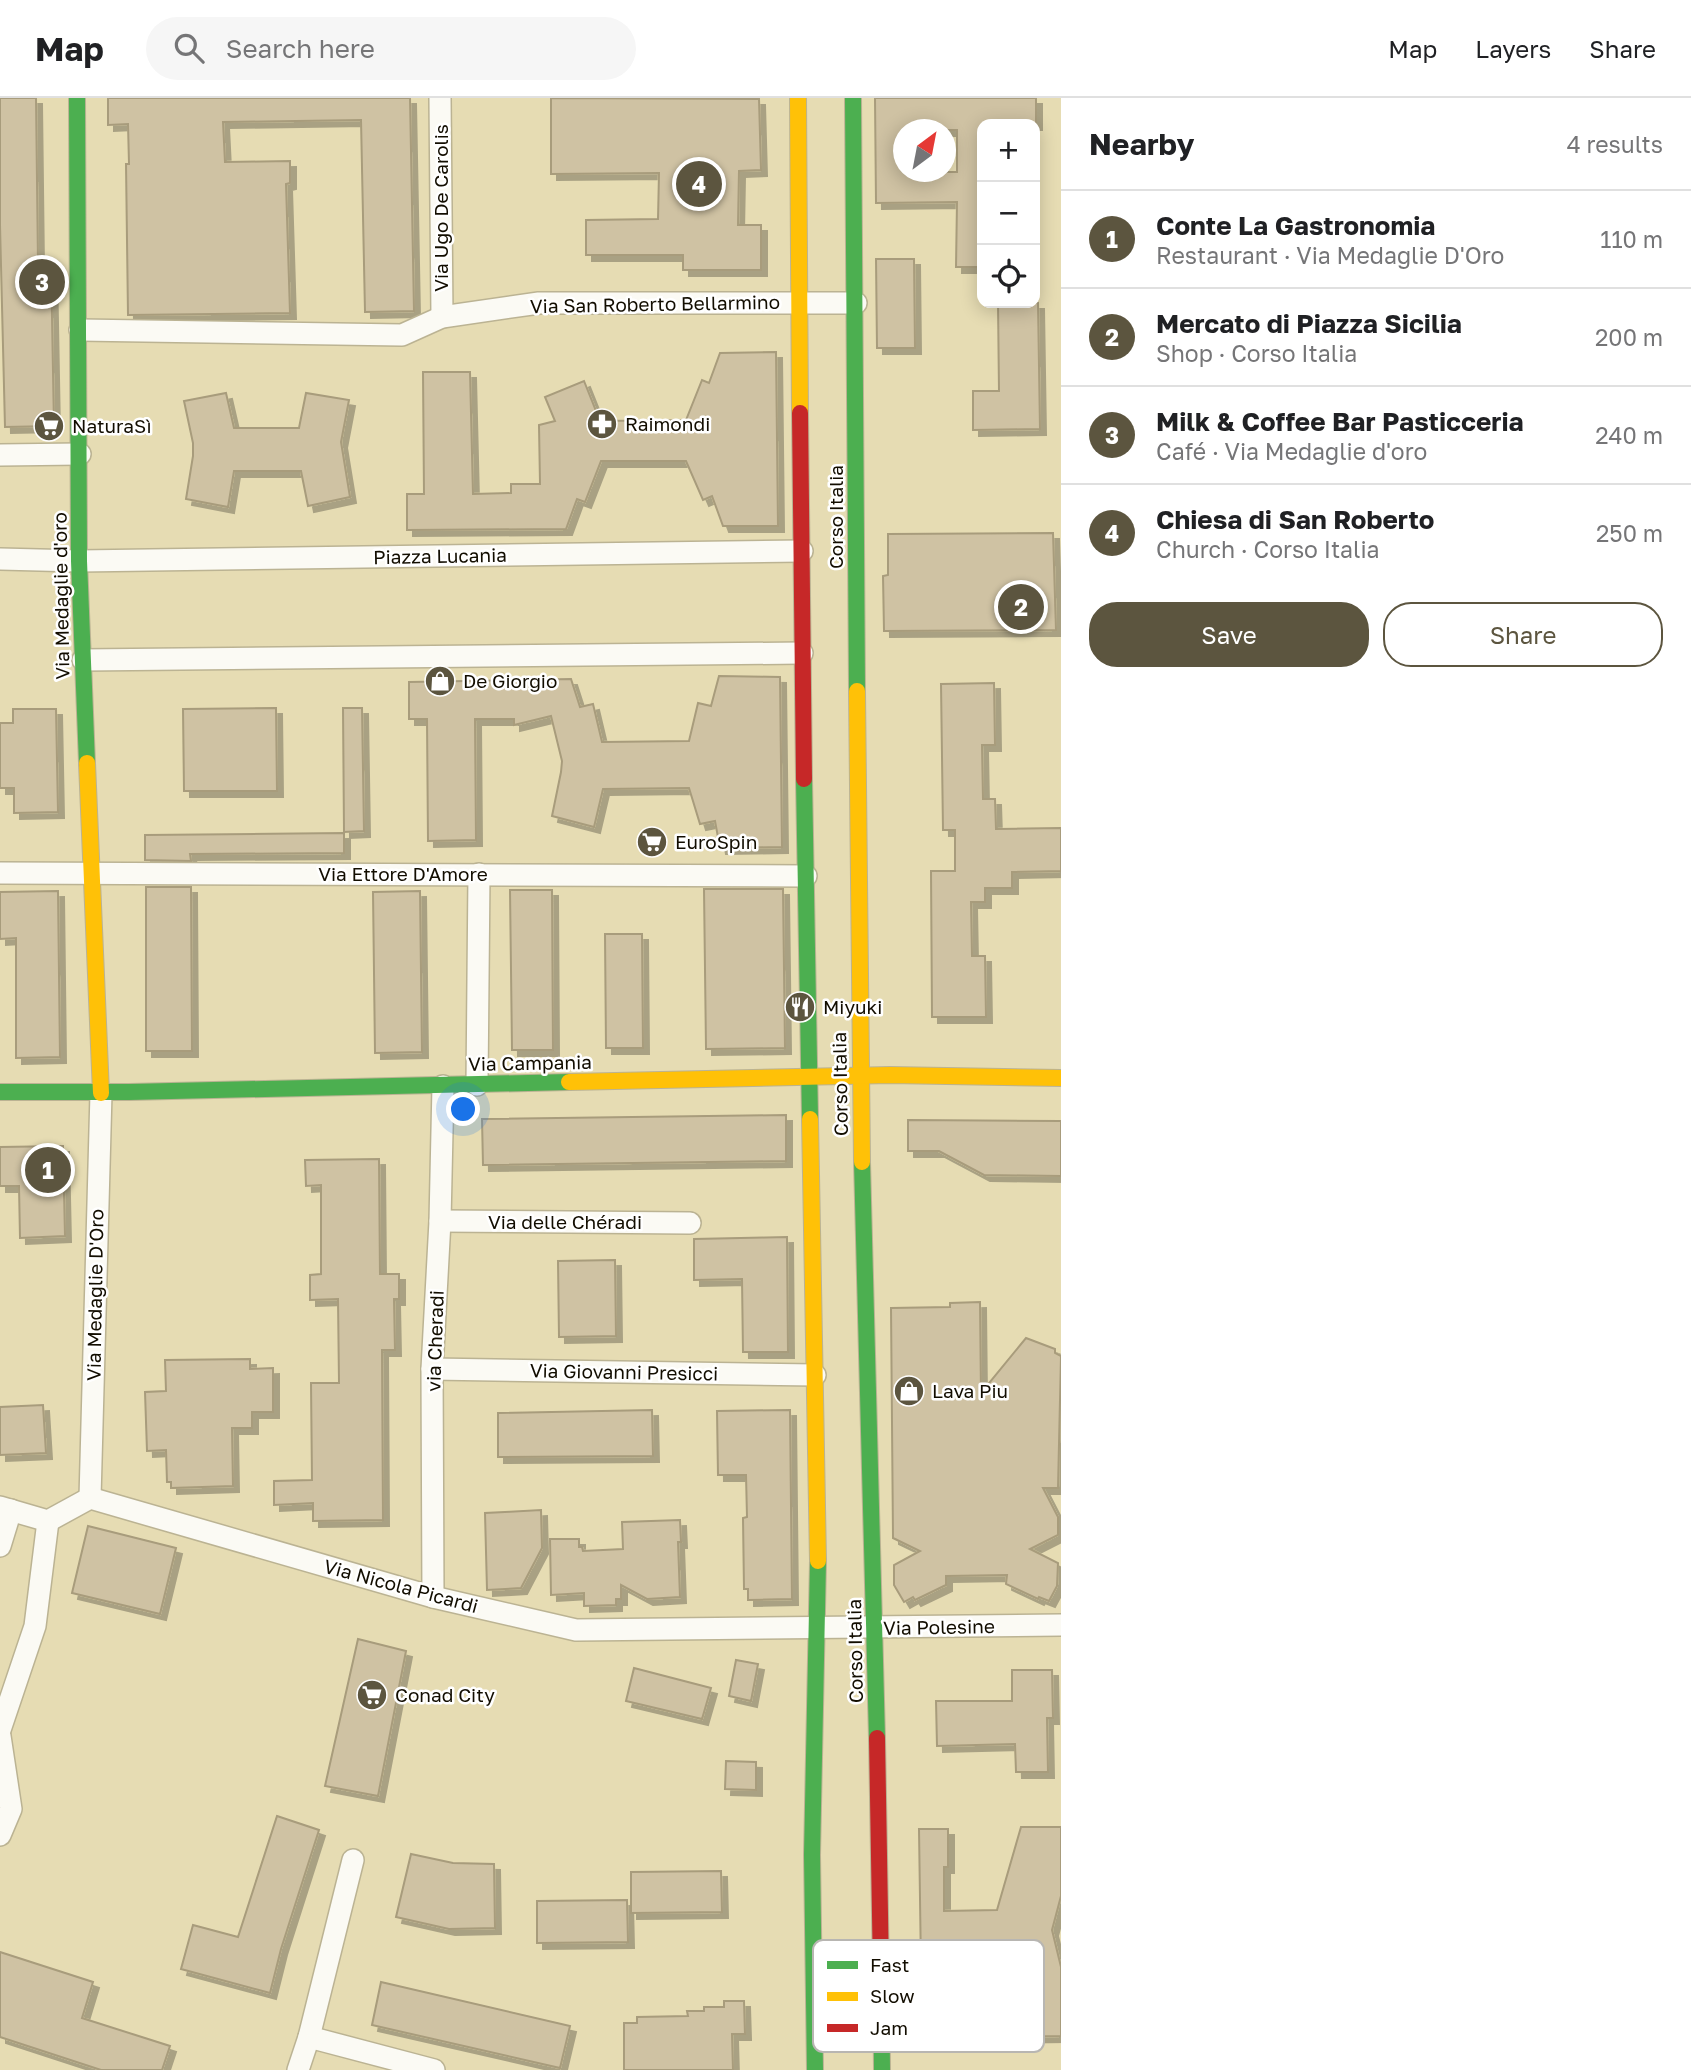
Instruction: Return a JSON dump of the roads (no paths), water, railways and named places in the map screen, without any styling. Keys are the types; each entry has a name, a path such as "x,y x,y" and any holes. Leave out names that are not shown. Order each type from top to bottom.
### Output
{"street":[{"name":"Via Medaglie d'oro","path":"77,98 79,561 101,1093"},
{"name":"Via Ugo De Carolis","path":"440,98 442,317"},
{"name":"Corso Italia","path":"798,98 802,653 818,1628 812,1855 813,1940"},
{"name":"Corso Italia","path":"853,98 860,1076 876,1628 880,1940"},
{"name":"Via San Roberto Bellarmino","path":"80,330 402,335 442,317 539,303 856,303"},
{"path":"0,455 80,454"},
{"name":"Piazza Lucania","path":"0,559 79,561 802,551"},
{"path":"83,660 802,653"},
{"name":"Via Ettore D'Amore","path":"0,873 806,876"},
{"path":"477,1085 479,874"},
{"name":"Via Campania","path":"0,1092 101,1093 860,1076 1061,1078"},
{"name":"via Cheradi","path":"433,1597 432,1369 440,1222 443,1086"},
{"name":"Via Medaglie D'Oro","path":"90,1498 101,1093"},
{"name":"Via delle Chéradi","path":"440,1222 690,1223"},
{"name":"Via Giovanni Presicci","path":"432,1369 815,1375"},
{"path":"0,1546 5,1509 48,1521 90,1498"},
{"name":"Via Nicola Picardi","path":"90,1498 433,1597 576,1629 818,1628"},
{"path":"2,1719 35,1626 48,1521"},
{"name":"Via Polesine","path":"818,1628 1061,1625"},
{"path":"0,1736 11,1809 0,1835"},
{"path":"298,2070 309,2037 354,1860"},
{"path":"309,2037 434,2070"},
{"name":"Corso Italia","path":"815,2052 815,2070"},
{"name":"Corso Italia","path":"882,2052 882,2070"}],"place":[{"name":"Chiesa di San Roberto","path":"699,184"},
{"name":"Milk & Coffee Bar Pasticceria","path":"42,282"},
{"name":"Raimondi","path":"602,424"},
{"name":"NaturaSì","path":"49,426"},
{"name":"Mercato di Piazza Sicilia","path":"1021,607"},
{"name":"De Giorgio","path":"440,681"},
{"name":"EuroSpin","path":"652,842"},
{"name":"Miyuki","path":"800,1007"},
{"name":"Conte La Gastronomia","path":"48,1170"},
{"name":"Lava Piu","path":"909,1391"},
{"name":"Conad City","path":"372,1695"}]}
